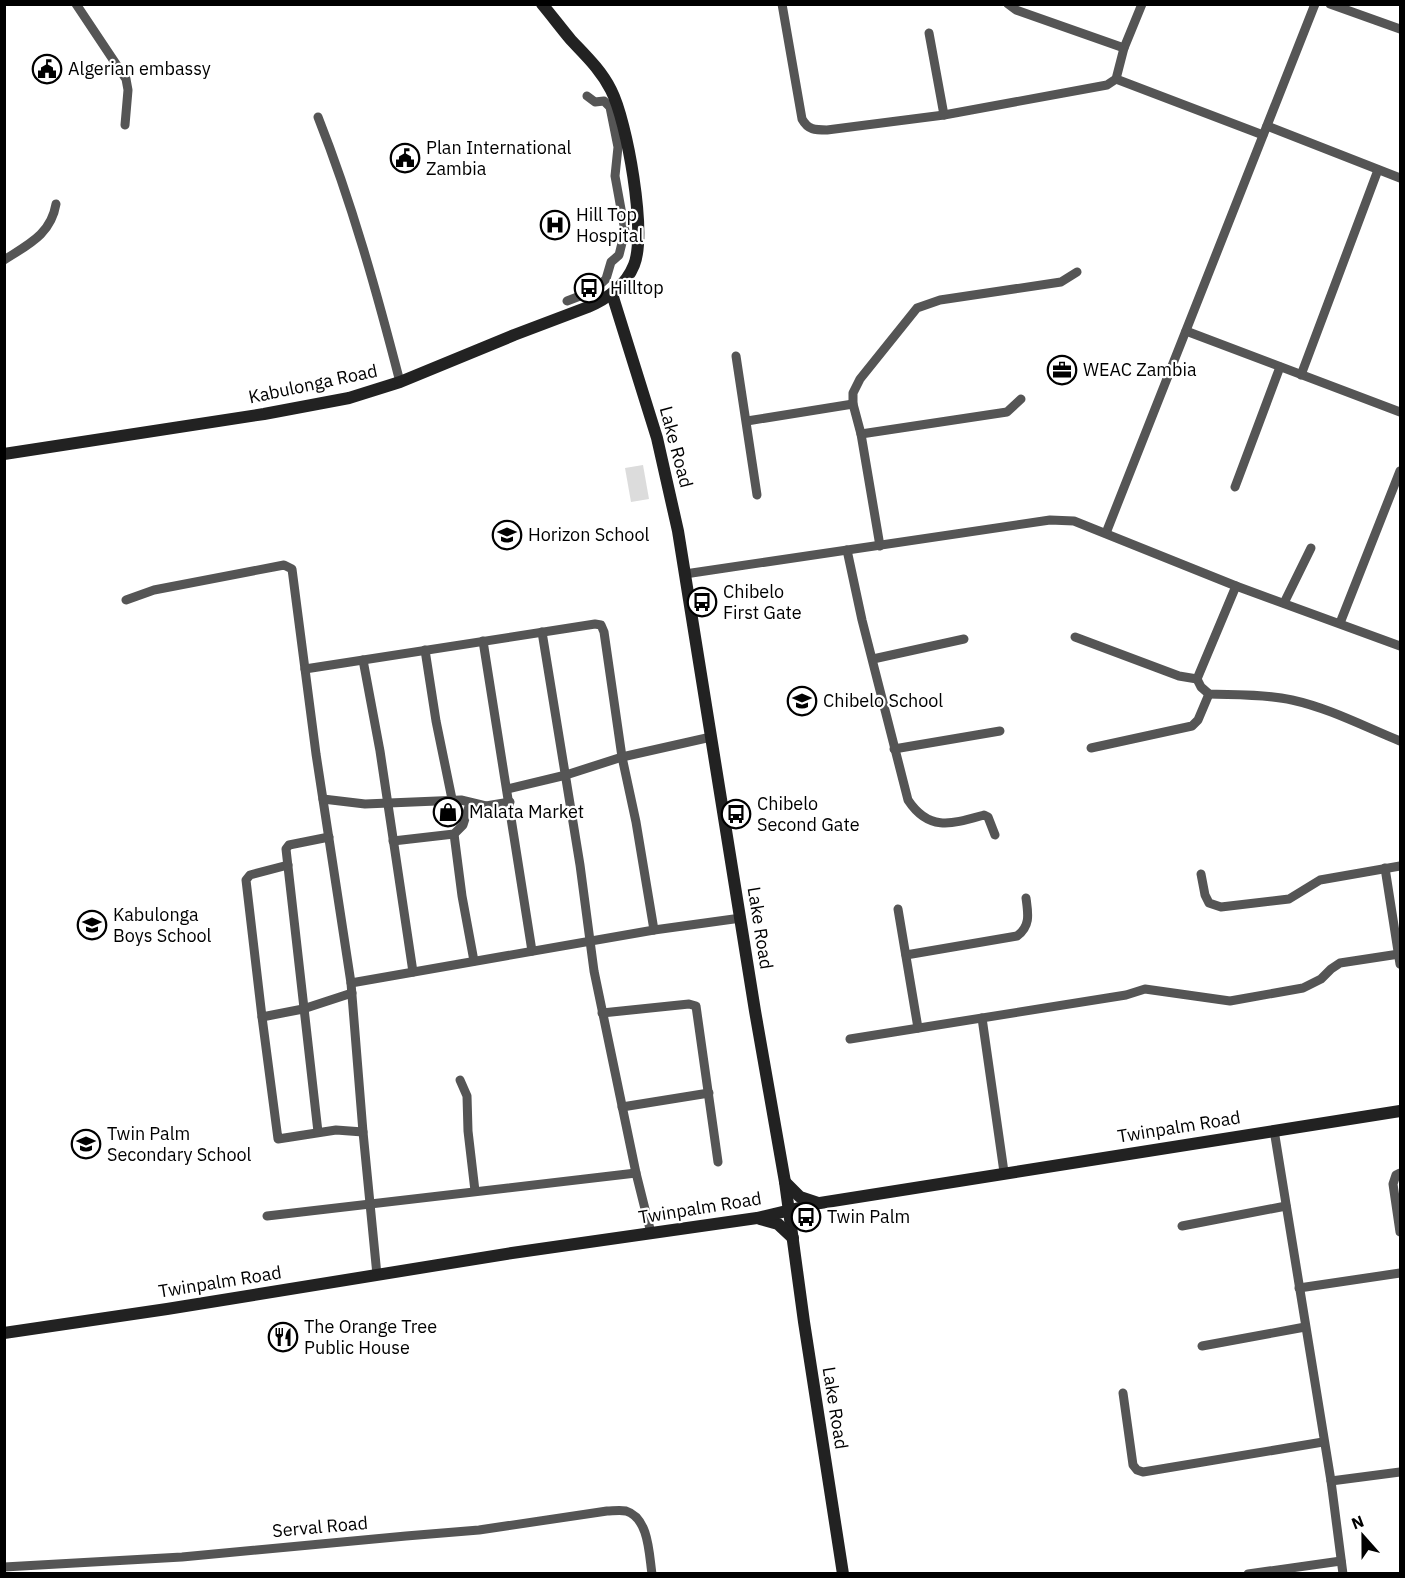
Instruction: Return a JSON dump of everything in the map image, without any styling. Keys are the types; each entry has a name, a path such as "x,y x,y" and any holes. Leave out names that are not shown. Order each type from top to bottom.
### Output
{"main road":[{"path":"542,4 602,74 618,107 627,137 639,249 633,268 612,294"},
{"name":"Kabulonga Road","path":"4,454 304,408 371,392 588,307 612,294"},
{"name":"Lake Road","path":"612,294 657,438 669,485 785,1182 843,1574"},
{"name":"Twinpalm Road","path":"4,1333 757,1218 820,1203 1004,1172 1401,1111"},
{"path":"785,1182 800,1197 820,1203"},
{"path":"757,1218 778,1224 794,1239"}],"street":[{"path":"76,4 126,79 128,90 124,125"},
{"path":"782,4 802,119 806,126 813,130 944,115 1107,85 1116,79 1124,48 1142,4"},
{"path":"1008,4 1016,10 1124,48"},
{"path":"1106,533 1315,4"},
{"path":"1330,4 1401,29"},
{"path":"929,33 944,115"},
{"path":"1116,79 1401,178"},
{"path":"567,301 592,291 606,279 611,262 619,255 625,231 615,176 618,147 610,107 604,101 595,102 587,96"},
{"path":"318,117 359,234 400,382"},
{"path":"1301,375 1377,170"},
{"path":"4,260 45,231 52,222 56,204"},
{"path":"880,546 861,434 853,404 853,393 860,379 917,308 940,300 1061,282 1077,272"},
{"path":"1186,331 1401,412"},
{"path":"736,356 757,495"},
{"path":"1235,487 1280,367"},
{"path":"861,434 1007,412 1021,399"},
{"path":"747,421 853,404"},
{"path":"1340,624 1400,473"},
{"path":"685,574 1050,520 1074,521 1236,586 1401,646"},
{"path":"1284,603 1311,548"},
{"path":"847,550 908,800 916,812 934,823 951,824 988,817 995,835"},
{"path":"126,600 142,593 188,583 289,566 292,569 323,800 351,983 377,1275"},
{"path":"1236,586 1197,679 1201,687 1209,694 1292,700 1401,741"},
{"path":"305,669 595,624 603,628 622,757 636,822 654,930"},
{"path":"542,632 566,775 593,964 636,1173 651,1233"},
{"path":"1075,637 1179,676 1197,679"},
{"path":"873,659 964,639"},
{"path":"483,641 532,951"},
{"path":"425,650 452,800"},
{"path":"363,660 388,803 413,972"},
{"path":"1090,748 1192,726 1198,720 1209,694"},
{"path":"894,749 1000,730"},
{"path":"507,789 566,775 622,757 711,737"},
{"path":"323,800 364,804 461,800 486,806 510,802"},
{"path":"393,841 453,834 463,825 470,803"},
{"path":"453,834 474,961"},
{"path":"318,1132 287,847 329,837"},
{"path":"288,865 250,875 246,880 278,1139 336,1130 363,1132"},
{"path":"1201,874 1204,895 1209,903 1221,907 1288,899 1320,880 1401,866"},
{"path":"850,1039 1126,995 1145,988 1230,1001 1304,988 1321,979 1340,963 1400,959 1385,868"},
{"path":"906,955 1017,936 1024,931 1028,922 1026,898"},
{"path":"898,909 918,1028"},
{"path":"351,983 654,930 741,918"},
{"path":"262,1017 303,1009 352,993"},
{"path":"602,1013 694,1004 697,1010 718,1162"},
{"path":"982,1018 1004,1172"},
{"path":"460,1080 467,1096 468,1131 475,1191"},
{"path":"622,1107 709,1093"},
{"path":"1274,1130 1330,1481 1342,1574"},
{"path":"267,1216 636,1173"},
{"path":"1401,1173 1396,1175 1393,1184 1401,1232"},
{"path":"1182,1226 1286,1206"},
{"path":"1299,1288 1401,1273"},
{"path":"1202,1346 1305,1327"},
{"path":"1123,1393 1133,1465 1137,1470 1143,1472 1323,1442"},
{"path":"1330,1481 1401,1472"},
{"name":"Serval Road","path":"4,1567 182,1557 479,1530 607,1511 625,1511 636,1517 642,1525 647,1540 652,1574"},
{"path":"1248,1574 1341,1561"}],"shaded area":[{"path":"643,465 649,499 631,502 625,468"}],"place":[{"name":"Algerian embassy","path":"47,69"},
{"name":"Plan International Zambia","path":"405,158"},
{"name":"Hill Top Hospital","path":"555,225"},
{"name":"Hilltop","path":"589,288"},
{"name":"WEAC Zambia","path":"1062,370"},
{"name":"Horizon School","path":"507,535"},
{"name":"Chibelo First Gate","path":"702,602"},
{"name":"Chibelo School","path":"802,701"},
{"name":"Malata Market","path":"448,812"},
{"name":"Chibelo Second Gate","path":"736,814"},
{"name":"Kabulonga Boys School","path":"92,925"},
{"name":"Twin Palm Secondary School","path":"86,1144"},
{"name":"Twin Palm","path":"806,1217"},
{"name":"The Orange Tree Public House","path":"283,1337"}]}
